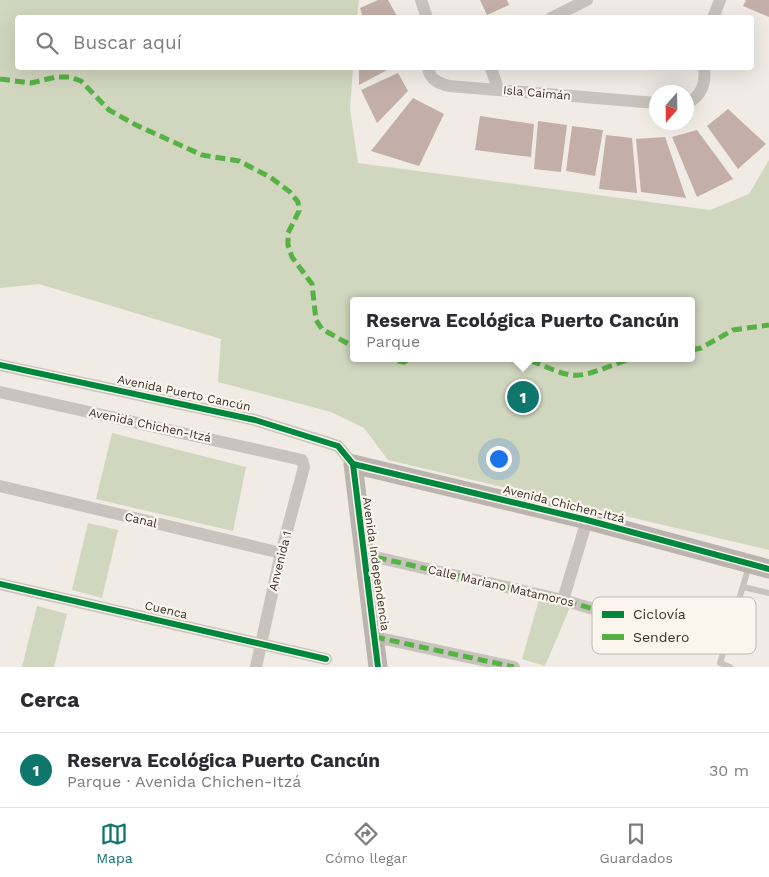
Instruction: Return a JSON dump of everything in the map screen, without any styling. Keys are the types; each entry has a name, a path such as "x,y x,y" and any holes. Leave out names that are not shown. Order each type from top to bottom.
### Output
{"street":[{"path":"421,0 426,15"},
{"path":"557,15 587,0"},
{"path":"713,15 720,0"},
{"name":"Isla Caimán","path":"429,70 431,78 439,83 649,102"},
{"path":"491,70 492,77 498,89"},
{"path":"694,96 702,91 706,77 704,70"},
{"name":"Avenida Puerto Cancún","path":"0,365 255,420 338,446 353,464"},
{"name":"Avenida Chichen-Itzá","path":"0,392 299,458"},
{"name":"Anvenida 1","path":"256,667 281,553 304,467 304,462 299,458"},
{"name":"Avenida Chichen-Itzá","path":"353,464 586,520 769,569"},
{"name":"Avenida Independencia","path":"353,464 362,554 378,667"},
{"name":"Canal","path":"0,486 281,553"},
{"path":"563,600 586,520"},
{"name":"Calle Mariano Matamoros","path":"362,554 563,600 592,609"},
{"name":"Cuenca","path":"0,584 326,659"},
{"path":"375,637 514,667"}],"lane":[{"path":"740,597 750,564"},
{"path":"743,587 769,593"},
{"path":"723,654 720,663 730,667"}],"green space":[{"path":"0,0 359,0 357,15 15,15 15,70 353,70 350,109 358,163 710,210 749,194 769,160 769,550 388,460 364,428 331,412 218,382 221,339 39,284 0,288"},
{"path":"112,433 246,467 233,531 96,499"},
{"path":"88,523 118,530 102,598 72,590"},
{"path":"540,596 570,607 545,666 522,659"},
{"path":"37,606 67,614 54,667 22,667"}],"building":[{"path":"378,0 388,0 396,15 362,15 360,8"},
{"path":"480,0 507,0 509,5 487,15"},
{"path":"746,0 769,0 769,17 743,6"},
{"path":"359,70 387,70 359,85"},
{"path":"398,73 408,91 377,123 361,90"},
{"path":"413,98 444,114 419,166 371,151"},
{"path":"728,109 766,144 738,169 707,126"},
{"path":"480,116 534,124 531,157 475,150"},
{"path":"538,121 567,125 561,172 534,169"},
{"path":"572,126 603,130 595,176 566,171"},
{"path":"697,130 733,179 697,197 672,137"},
{"path":"606,135 632,138 637,193 599,189"},
{"path":"665,137 686,198 641,192 636,139"}],"marked path":[{"path":"0,79 31,83 56,77 70,77 81,81 109,110 136,125 202,155 239,161 270,177 290,192 298,202 299,211 288,233 288,245 292,257 312,284 316,320 322,329 350,345"},
{"path":"695,349 701,348 733,330 769,325"},
{"path":"533,362 571,375 594,372 622,362"},
{"path":"362,554 563,600 592,609"},
{"path":"375,637 514,667"}],"cycle path":[{"path":"0,365 255,420 338,446 353,464 378,667"},
{"path":"353,464 587,520 769,569"},
{"path":"0,584 326,659"}],"place":[{"name":"Reserva Ecológica Puerto Cancún","path":"523,397"}]}
